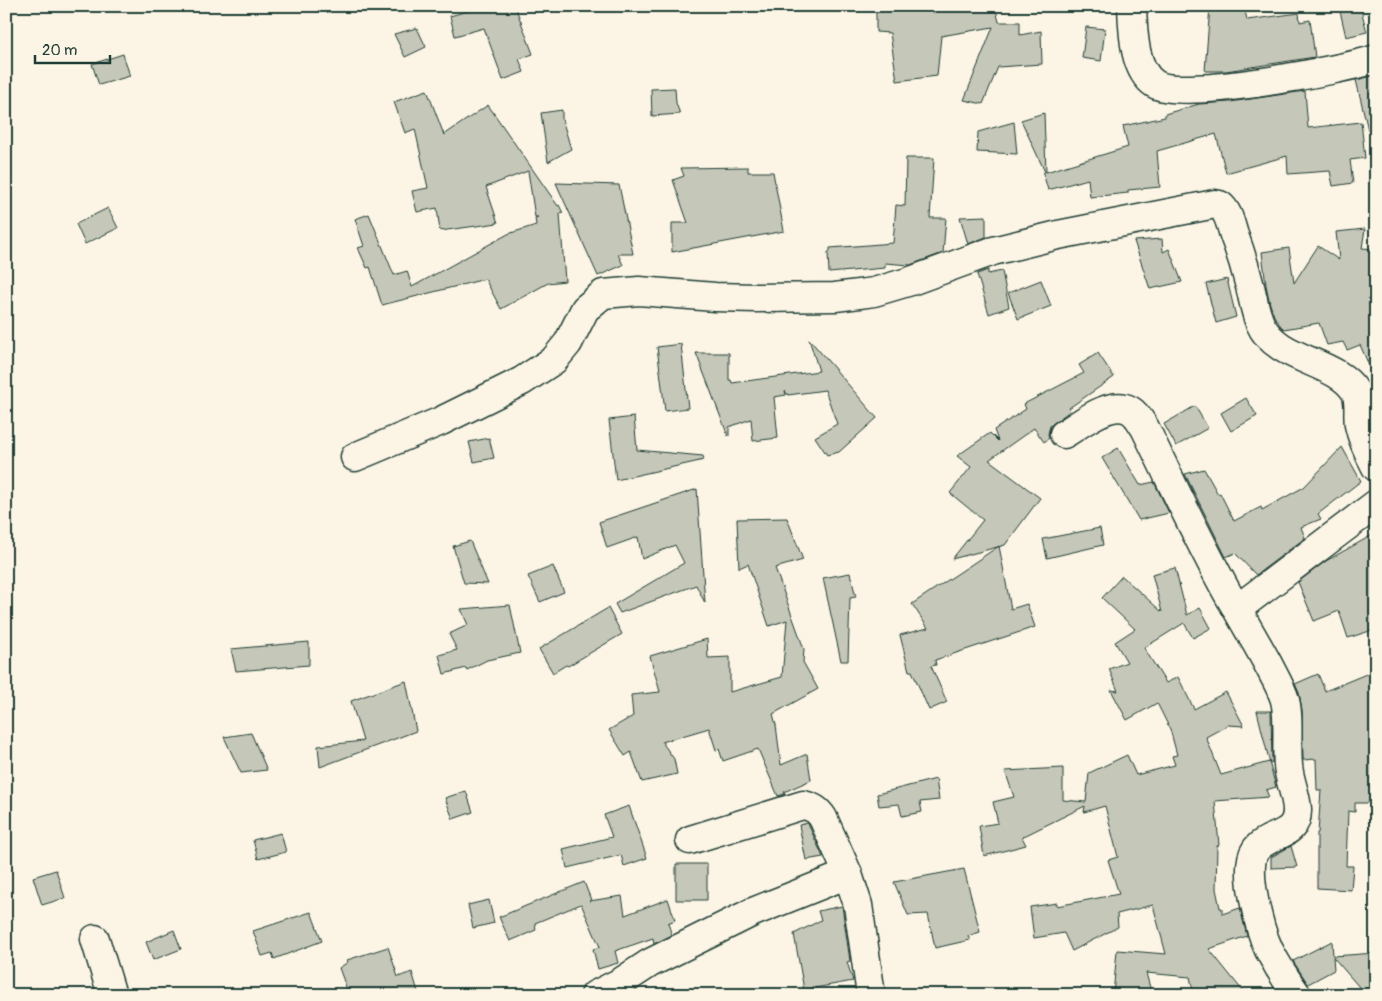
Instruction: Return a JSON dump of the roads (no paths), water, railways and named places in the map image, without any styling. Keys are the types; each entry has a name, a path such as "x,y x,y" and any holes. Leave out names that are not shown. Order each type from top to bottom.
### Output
{"street":[{"path":"1132,6 1133,40 1141,65 1148,77 1156,84 1169,88 1206,89 1307,75 1376,59"},
{"path":"355,457 441,421 530,376 554,360 568,343 585,309 603,294 639,291 756,298 835,297 874,292 911,281 992,251 1058,235 1215,204 1223,208 1229,220 1245,267 1254,308 1260,325 1276,343 1345,380 1355,391 1359,423 1364,443 1376,467"},
{"path":"1064,434 1110,408 1120,407 1131,410 1138,417 1203,545 1256,640 1284,699 1288,767 1297,806 1296,822 1288,831 1255,849 1250,872 1260,924 1268,948 1297,995"},
{"path":"1237,609 1376,504"},
{"path":"690,840 803,805 813,807 819,811 824,818 848,874 858,904 871,995"},
{"path":"595,995 621,982 650,963 753,912 848,874"},
{"path":"95,939 112,995"}]}
